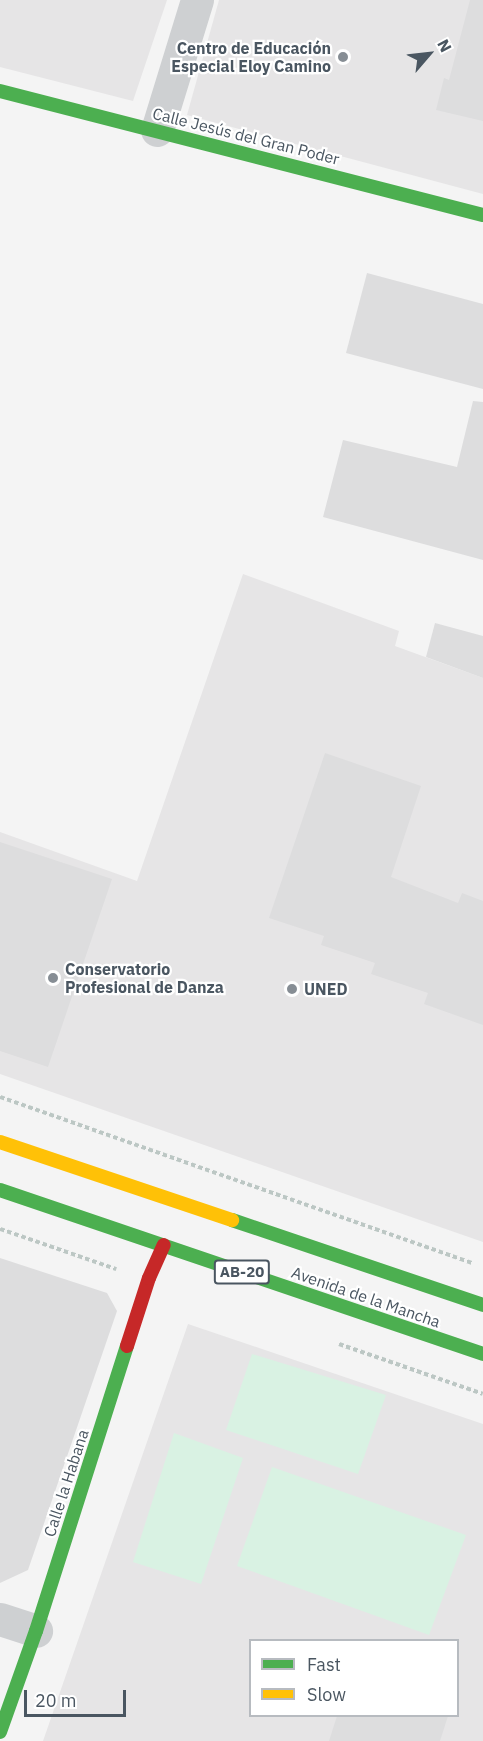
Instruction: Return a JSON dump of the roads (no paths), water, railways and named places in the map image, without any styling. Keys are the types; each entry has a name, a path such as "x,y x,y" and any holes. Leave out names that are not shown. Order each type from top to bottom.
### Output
{"street":[{"path":"157,130 196,0"},
{"name":"Calle Jesús del Gran Poder","path":"0,91 483,215"},
{"name":"Avenida de la Mancha","path":"0,1142 483,1305"},
{"name":"Avenida de la Mancha","path":"0,1190 483,1354"},
{"name":"Calle la Habana","path":"0,1732 36,1631 149,1278 164,1245"},
{"path":"0,1619 36,1631"}],"place":[{"name":"Centro de Educación Especial Eloy Camino","path":"343,57"},
{"name":"Conservatorio Profesional de Danza","path":"53,978"},
{"name":"UNED","path":"292,989"}]}
